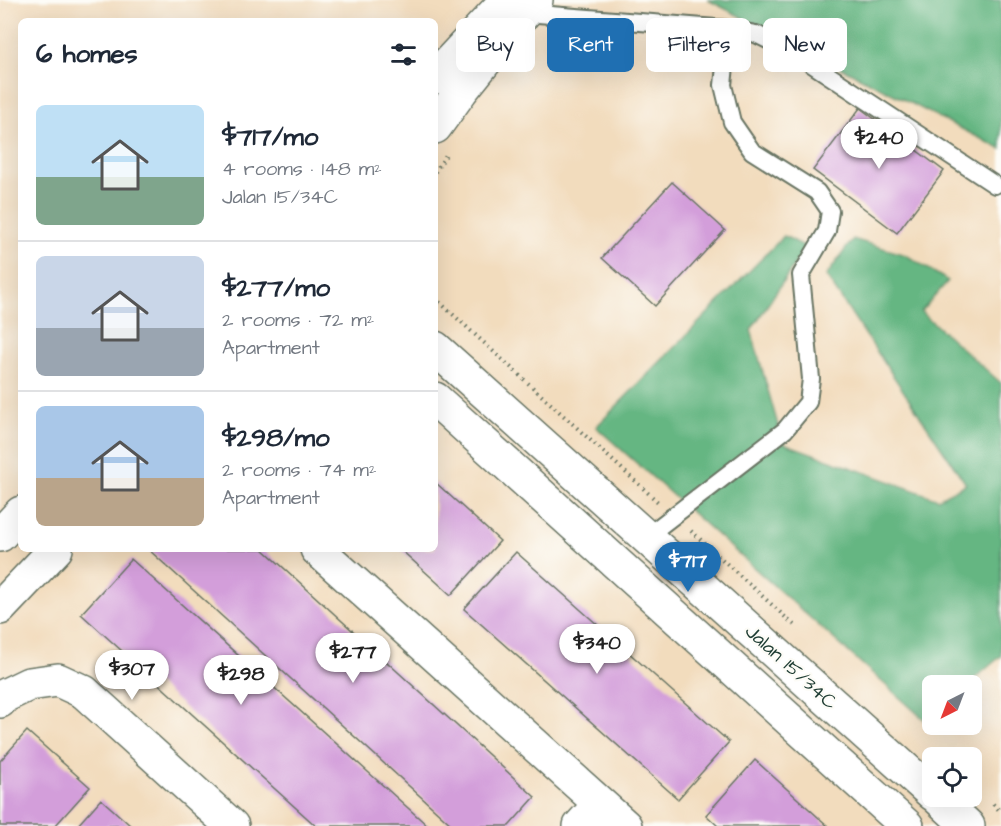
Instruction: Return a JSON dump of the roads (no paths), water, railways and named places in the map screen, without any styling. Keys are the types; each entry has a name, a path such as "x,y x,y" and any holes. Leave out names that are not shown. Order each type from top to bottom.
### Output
{"street":[{"path":"438,127 448,84 522,4"},
{"name":"Jalan 15/34C","path":"438,351 922,784"},
{"name":"Jalan 15/34C","path":"438,402 907,826"},
{"path":"0,535 18,516"},
{"path":"0,608 53,552"},
{"path":"320,552 590,815 625,826"},
{"path":"2,699 29,684 58,680 84,692 232,826"},
{"name":"Jalan 15/34C","path":"947,807 968,826"}],"lane":[{"path":"522,4 646,19"},
{"path":"751,33 798,55 995,185"},
{"path":"646,537 784,430 808,402 810,378 801,275 827,231 830,211 817,192 752,151 732,122 723,85 724,72"}]}
